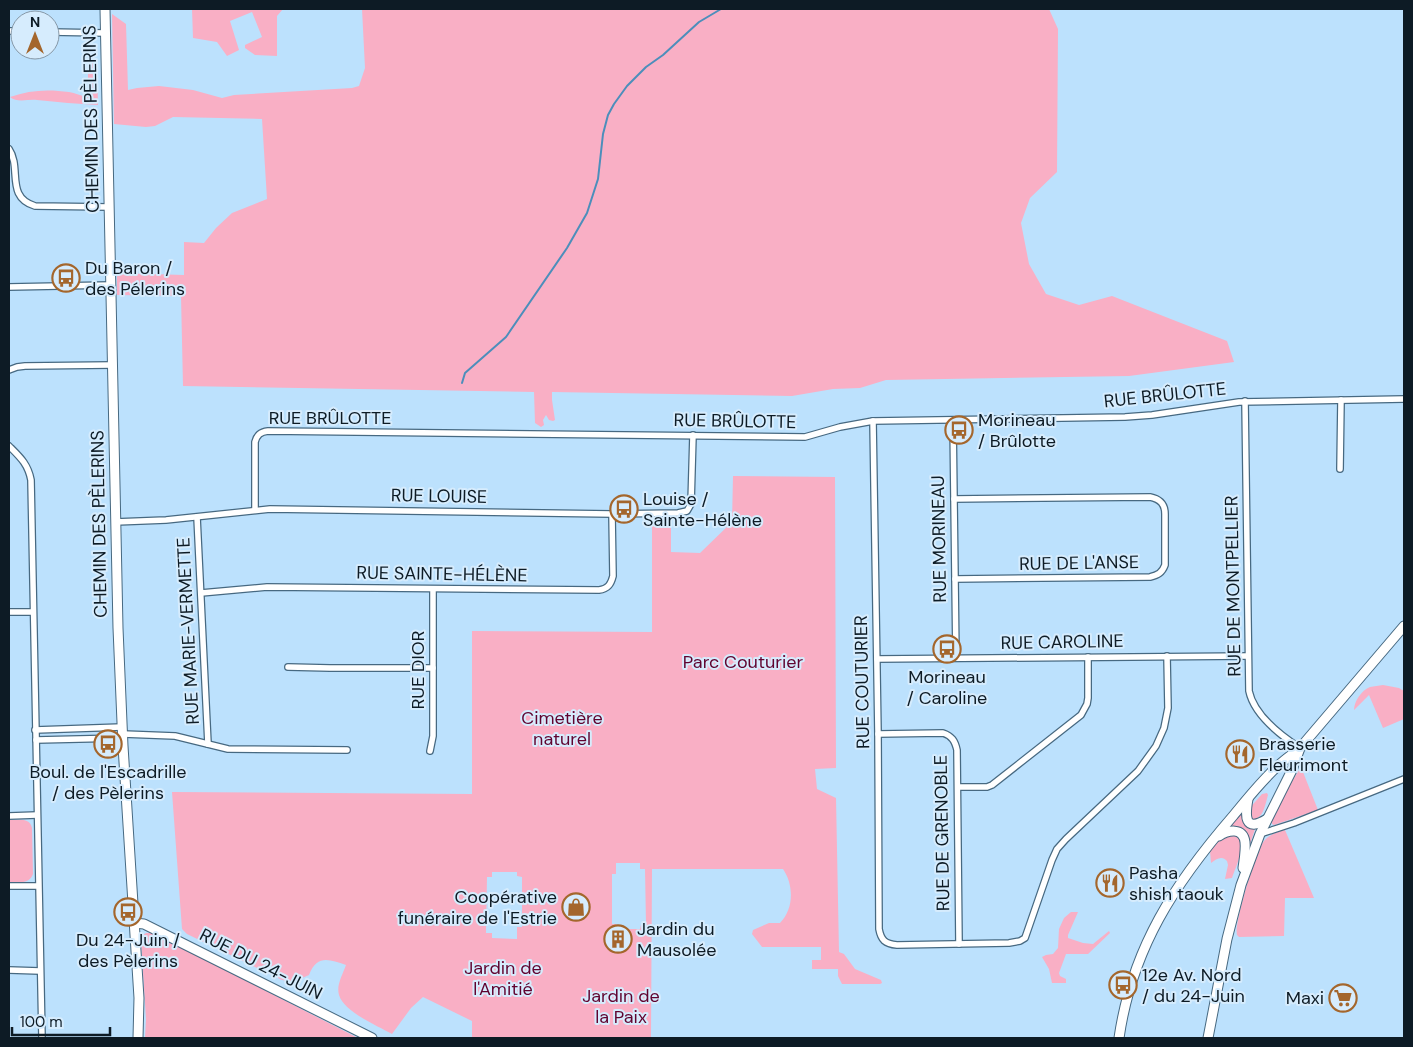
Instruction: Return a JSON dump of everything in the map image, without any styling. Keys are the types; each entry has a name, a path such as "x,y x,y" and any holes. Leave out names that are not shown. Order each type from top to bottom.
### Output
{"street":[{"name":"CHEMIN DES PÈLERINS","path":"105,9 118,647 139,998 138,1038"},
{"path":"60,32 105,33"},
{"path":"9,149 14,159 16,187 24,200 30,205 108,207"},
{"path":"9,287 110,285"},
{"path":"9,370 26,366 112,365"},
{"name":"RUE BRÛLOTTE","path":"255,510 255,442 258,435 268,431 804,437 840,427 873,421 1131,417 1245,401 1404,399"},
{"path":"1340,469 1341,400"},
{"name":"RUE DE MONTPELLIER","path":"1245,401 1249,691 1254,706 1285,738 1300,748"},
{"name":"RUE MORINEAU","path":"952,420 956,658"},
{"name":"RUE COUTURIER","path":"873,421 880,937 884,942 897,946 959,944"},
{"name":"RUE LOUISE","path":"115,522 166,520 255,510 286,509 674,514 687,510 691,504 693,435"},
{"path":"9,446 28,468 31,480 42,1038"},
{"name":"RUE DE L'ANSE","path":"954,499 1150,497 1162,502 1165,509 1165,565 1158,575 1150,577 955,580"},
{"name":"RUE SAINTE-HÉLÈNE","path":"201,593 261,587 604,590 608,587 613,576 612,514"},
{"name":"RUE MARIE-VERMETTE","path":"197,517 208,744"},
{"name":"RUE DIOR","path":"430,751 433,736 433,589"},
{"path":"9,612 33,612"},
{"path":"1119,1038 1129,993 1148,940 1178,886 1211,841 1248,798 1280,764 1300,748 1404,626"},
{"path":"959,944 1009,943 1025,938 1057,849 1138,770 1156,746 1164,728 1168,708 1167,656"},
{"name":"RUE CAROLINE","path":"877,659 1248,656"},
{"path":"958,787 992,785 1081,715 1088,698 1088,657"},
{"path":"288,666 433,668"},
{"path":"35,730 167,735 219,748 347,750"},
{"path":"36,740 123,733"},
{"name":"RUE DE GRENOBLE","path":"878,734 943,733 949,735 955,742 958,787 959,944"},
{"path":"1208,1038 1226,944 1241,885 1260,834 1292,770 1300,748"},
{"path":"1260,834 1294,823 1404,779"},
{"path":"1248,798 1247,820 1254,825 1267,819"},
{"path":"9,816 37,815"},
{"path":"1211,841 1228,831 1236,831 1243,836 1245,847 1241,885"},
{"path":"9,886 38,886"},
{"name":"RUE DU 24-JUIN","path":"134,923 144,924 372,1038"},
{"path":"9,970 40,971"}],"green space":[{"path":"192,9 283,9 277,16 277,56 255,55 245,48 245,45 262,37 252,12 230,21 239,50 227,56 217,42 193,38"},
{"path":"362,9 1049,9 1058,29 1057,172 1030,198 1021,223 1029,264 1046,294 1079,305 1112,296 1227,341 1234,362 1129,376 886,380 860,388 833,389 792,396 552,392 555,420 549,420 546,415 543,420 544,425 541,427 535,423 534,392 183,386 181,296 117,295 117,273 184,275 184,242 204,243 232,213 267,199 262,119 173,117 155,126 114,124 112,14 126,24 128,90 159,86 193,90 222,98 234,95 359,86 365,68"},
{"path":"92,62 97,69 98,105 19,100 10,97 46,90 69,92 88,97 88,65"},
{"path":"733,476 835,477 836,768 815,769 817,789 836,798 839,952 844,954 855,969 881,980 882,983 842,984 838,976 838,969 812,969 812,960 821,960 821,947 762,947 752,934 753,930 769,923 780,923 785,917 790,904 791,889 783,869 652,869 651,1038 472,1038 472,1021 423,997 411,1008 392,1034 354,1013 342,1001 338,987 346,965 328,960 319,961 309,975 293,982 282,980 187,934 182,929 172,792 472,794 472,631 652,632 652,520 671,520 671,552 700,553 732,522","holes":["616,863 640,863 640,869 645,869 646,924 641,925 640,929 617,929 616,924 612,924 612,874 616,874","492,872 517,872 517,876 522,877 522,927 517,927 517,939 492,938 492,933 486,933 487,877 492,877"]},
{"path":"1383,685 1399,688 1404,691 1404,719 1383,728 1369,695 1354,710 1354,707 1361,693 1370,687"},
{"path":"1301,767 1318,810 1274,825 1272,820"},
{"path":"1267,793 1263,812 1258,818 1250,819 1248,810 1262,794"},
{"path":"1243,811 1249,827 1255,829 1248,850 1249,843 1228,828"},
{"path":"9,820 26,821 31,824 33,874 26,881 9,882"},
{"path":"1285,830 1314,898 1285,898 1284,936 1239,937 1237,935 1237,928 1242,903 1260,847 1268,837"},
{"path":"1230,834 1239,836 1241,851 1232,878 1225,879 1227,861 1221,858 1211,863 1210,851 1220,839"},
{"path":"1071,912 1078,912 1068,938 1093,944 1109,931 1110,933 1088,954 1066,954 1059,973 1060,976 1066,979 1066,983 1052,983 1049,969 1042,957 1053,954 1058,948 1059,929 1064,918"},
{"path":"146,933 152,933 358,1038 145,1038 146,1019 141,941 142,936"}],"waterway":[{"path":"462,383 465,373 506,337 567,248 587,213 598,179 603,134 608,115 614,104 627,86 646,67 663,55 699,22 721,9"}],"place":[{"name":"Du Baron / des Pélerins","path":"66,278"},
{"name":"Morineau / Brûlotte","path":"959,430"},
{"name":"Louise / Sainte-Hélène","path":"624,509"},
{"name":"Morineau / Caroline","path":"947,649"},
{"name":"Boul. de l'Escadrille / des Pèlerins","path":"108,744"},
{"name":"Brasserie Fleurimont","path":"1240,754"},
{"name":"Pasha shish taouk","path":"1110,883"},
{"name":"Coopérative funéraire de l'Estrie","path":"576,907"},
{"name":"Du 24-Juin / des Pèlerins","path":"128,912"},
{"name":"Jardin du Mausolée","path":"618,939"},
{"name":"12e Av. Nord / du 24-Juin","path":"1123,985"},
{"name":"Maxi","path":"1343,998"}],"park label":[{"name":"Parc Couturier","path":"743,662"},
{"name":"Cimetière naturel","path":"562,728"},
{"name":"Jardin de l'Amitié","path":"503,978"},
{"name":"Jardin de la Paix","path":"621,1006"}]}
